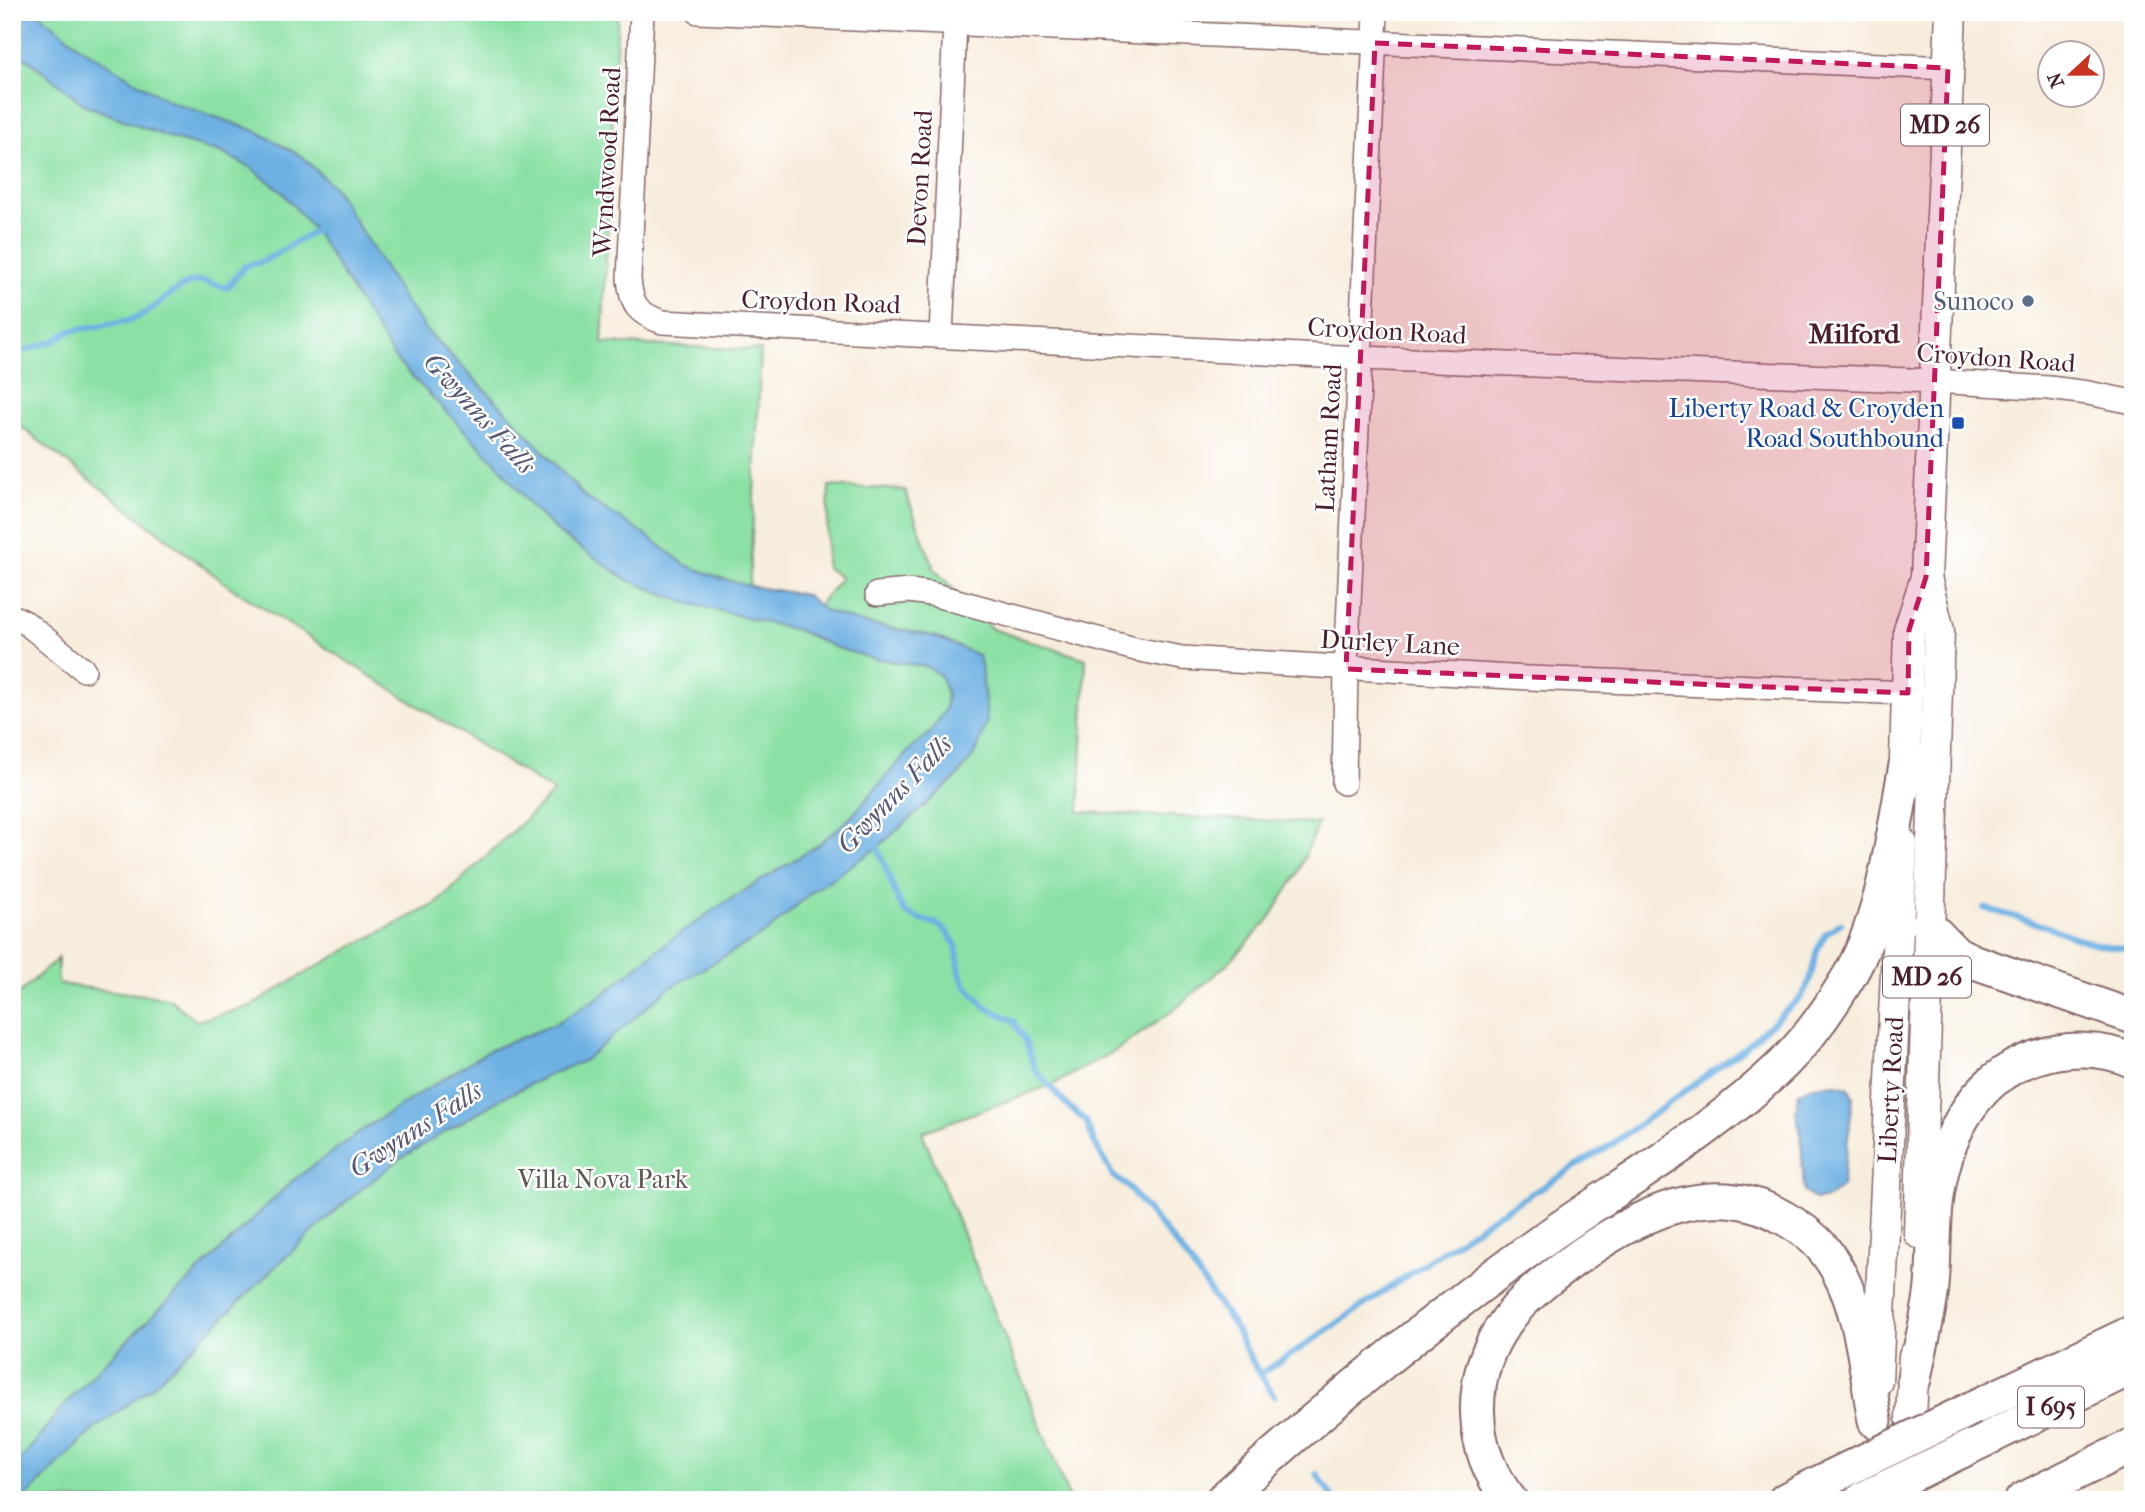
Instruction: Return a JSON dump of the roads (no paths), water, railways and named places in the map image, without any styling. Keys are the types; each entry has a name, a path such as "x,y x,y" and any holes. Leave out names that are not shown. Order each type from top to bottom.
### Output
{"highway":[{"path":"1222,1500 1309,1423 1424,1331 1528,1250 1728,1111 1804,1042 1849,976 1867,939 1887,865 1906,765"},
{"path":"1928,925 1954,952 1972,961 2133,1017"},
{"path":"1914,1379 1931,1295 1936,1203 1945,1157 1957,1124 1969,1106 1983,1090 2010,1068 2045,1054 2083,1050 2133,1061"},
{"path":"1510,1500 1486,1459 1476,1413 1479,1385 1494,1340 1506,1321 1525,1301 1574,1260 1651,1213 1685,1202 1716,1198 1759,1206 1796,1225 1826,1252 1838,1269 1850,1296 1874,1429"},
{"path":"2061,1366 2133,1318"},
{"path":"1795,1495 2133,1332"},
{"name":"I 695","path":"1860,1500 2133,1367"},
{"name":"I 695","path":"2022,1500 2133,1445"}],"main road":[{"name":"Liberty Road","path":"1874,1429 1906,765 1909,630 1926,577 1951,12"},
{"name":"Liberty Road","path":"1911,1418 1939,631 1926,577"}],"street":[{"name":"Wyndwood Road","path":"640,313 630,293 629,278 642,12"},
{"path":"698,12 836,15 955,23 1948,68"},
{"name":"Latham Road","path":"1344,783 1346,669 1376,12"},
{"name":"Devon Road","path":"941,336 955,23"},
{"name":"Croydon Road","path":"640,313 662,323 676,324 1361,358 1934,381 2049,388 2133,402"},
{"name":"Durley Lane","path":"877,594 930,594 1135,649 1182,658 1346,669 1908,693"},
{"path":"12,616 26,623 84,670"}],"water":[{"name":"Gwynns Falls","path":"12,12 37,12 84,50 169,101 256,131 303,157 335,189 403,298 428,332 510,415 584,496 646,535 686,565 749,586 806,595 824,610 858,622 934,636 978,655 987,721 977,751 957,777 877,848 812,892 767,932 668,989 584,1061 504,1097 401,1158 342,1205 153,1386 93,1430 23,1500 12,1500 12,1465 26,1454 59,1411 104,1363 292,1181 368,1126 488,1051 555,1024 602,995 661,947 713,910 818,845 851,817 910,749 930,733 945,710 947,694 940,675 927,667 871,658 834,647 800,631 684,602 628,580 561,535 530,505 499,466 395,359 315,231 281,191 250,167 220,152 173,139 85,105 12,47"},
{"path":"1837,1084 1848,1087 1853,1098 1842,1186 1828,1198 1816,1200 1804,1192 1801,1135 1796,1111 1799,1092 1814,1086"}],"waterway":[{"path":"12,355 54,341 70,331 131,320 191,282 204,281 227,288 245,266 264,261 322,227"},
{"path":"875,841 905,912 937,924 947,932 956,945 960,973 965,985 987,1008 1014,1021 1026,1042 1035,1070 1070,1108 1086,1121 1113,1176 1127,1186 1184,1254 1233,1325 1274,1396"},
{"path":"1984,908 2089,942 2133,948"},
{"path":"1260,1374 1493,1217 1611,1145 1743,1049 1802,996 1810,980 1817,950 1826,933 1841,923"},
{"path":"1317,1474 1334,1500"}],"tunnel":[{"path":"1906,1500 1911,1418"}],"place":[{"name":"Sunoco","path":"2028,301"},
{"name":"Liberty Road & Croyden Road Southbound","path":"1958,423"}],"district":[{"name":"Milford","path":"1854,333"}],"park label":[{"name":"Villa Nova Park","path":"603,1179"}]}
